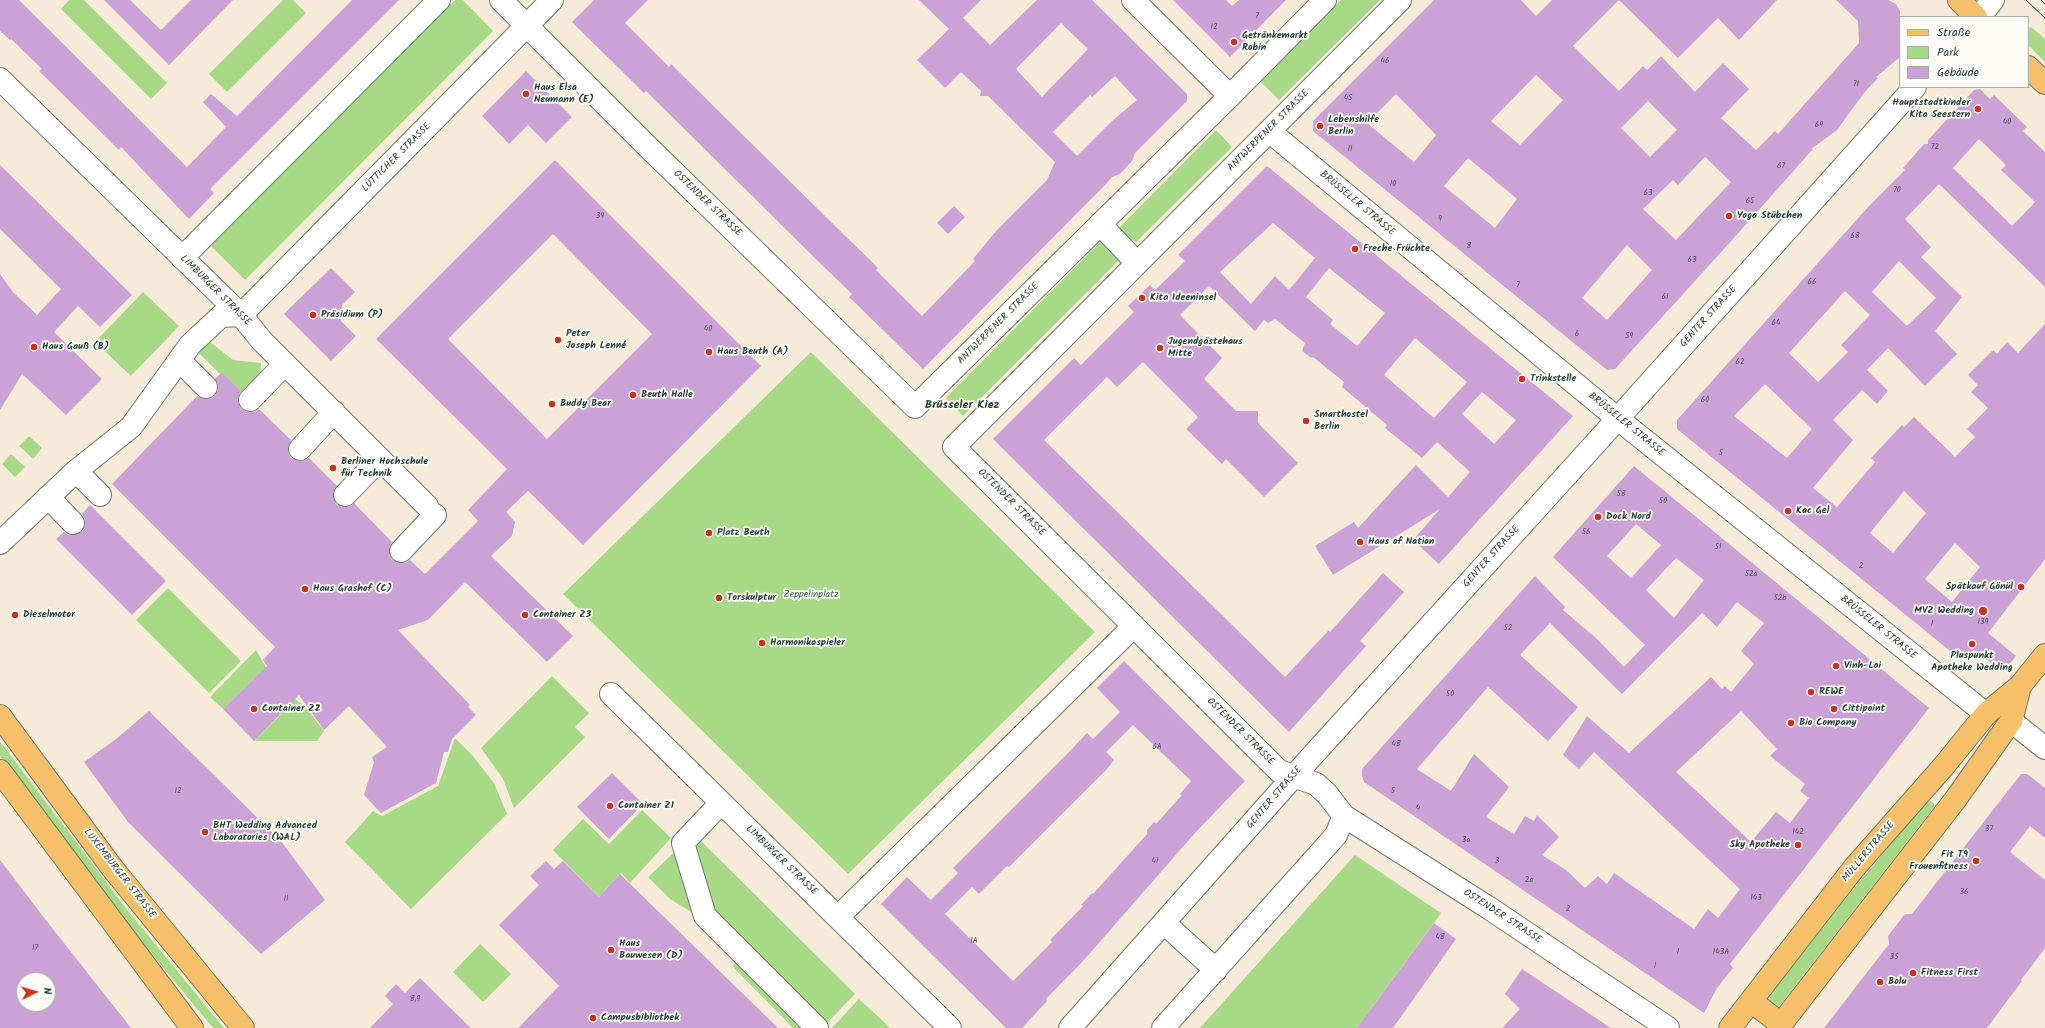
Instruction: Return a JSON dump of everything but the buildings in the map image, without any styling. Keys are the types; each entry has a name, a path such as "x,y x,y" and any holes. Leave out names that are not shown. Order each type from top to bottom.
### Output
{"main road":[{"path":"1959,0 1977,16"},
{"path":"2029,68 2045,83"},
{"name":"MÜLLERSTRASSE","path":"1730,1028 1854,868 1943,767 1986,714 2020,686 2045,655"},
{"name":"MÜLLERSTRASSE","path":"1779,1026 1945,814 2010,721 2020,686"},
{"name":"LUXEMBURGER STRASSE","path":"0,716 113,869 243,1028"},
{"path":"0,771 192,1028"},
{"path":"1750,1001 1779,1026"}],"street":[{"path":"182,258 439,0"},
{"name":"OSTENDER STRASSE","path":"501,0 649,148 915,407"},
{"name":"LÜTTICHER STRASSE","path":"241,315 552,0"},
{"path":"1133,0 1230,96"},
{"name":"ANTWERPENER STRASSE","path":"915,407 1230,96 1325,0"},
{"name":"ANTWERPENER STRASSE","path":"954,447 1400,0"},
{"path":"1979,16 1993,0"},
{"name":"LIMBURGER STRASSE","path":"0,79 241,315 286,364 435,515 405,554"},
{"name":"GENTER STRASSE","path":"1070,1028 1294,776 1618,419 1914,88"},
{"name":"BRÜSSELER STRASSE","path":"1269,131 1618,419 1986,714"},
{"path":"1100,224 1137,263"},
{"path":"0,543 76,471 131,427 180,361 190,345 221,316 241,315"},
{"path":"180,361 206,387"},
{"path":"250,400 286,364"},
{"path":"300,449 334,412"},
{"name":"OSTENDER STRASSE","path":"954,447 1279,771 1316,784 1327,794 1344,816 1489,908 1668,1028"},
{"path":"346,495 380,459"},
{"path":"76,471 100,495"},
{"path":"48,497 73,522"},
{"path":"838,917 1134,626"},
{"name":"LIMBURGER STRASSE","path":"611,694 838,917 946,1027"},
{"path":"2010,721 2045,748"},
{"path":"721,803 683,843 705,916 817,1028"},
{"path":"1163,1028 1336,835 1344,816"},
{"path":"1164,922 1216,970"}],"green space":[{"path":"69,0 84,0 167,83 151,99 61,9"},
{"path":"283,0 293,0 306,13 227,92 209,74"},
{"path":"455,0 463,0 493,31 245,280 211,246"},
{"path":"1341,0 1380,0 1279,100 1260,81"},
{"path":"2031,27 2045,39 2045,62 2029,46 2029,28"},
{"path":"1216,130 1232,147 1136,242 1115,232"},
{"path":"1103,239 1122,257 963,416 946,398"},
{"path":"143,292 179,326 131,376 95,342"},
{"path":"210,342 233,360 261,363 260,385 247,397 222,372 220,374 199,353"},
{"name":"Zeppelinplatz","path":"811,352 1095,632 848,874 563,594"},
{"path":"29,436 42,448 33,459 19,446"},
{"path":"11,454 25,467 15,477 2,464"},
{"path":"168,588 241,661 209,693 136,620"},
{"path":"256,650 277,686 306,707 324,731 317,741 254,741 286,709 255,678 223,709 210,697"},
{"path":"552,676 589,713 575,727 585,737 514,808 503,779 481,748"},
{"path":"455,738 472,755 494,783 507,814 411,909 345,842 373,811 382,816 438,786"},
{"path":"0,741 125,907 224,1028 213,1028 118,913 0,756"},
{"path":"1930,801 1934,803 1934,807 1781,1004 1775,1007 1769,1002 1770,995 1846,898 1905,827"},
{"path":"642,810 671,838 630,883 621,873 604,891 613,900 608,906 553,850 583,819 609,844"},
{"path":"699,839 855,994 826,1024 713,915 694,847"},
{"path":"680,847 696,915 670,899 648,877"},
{"path":"1355,855 1441,913 1357,1028 1200,1028"},
{"path":"480,944 511,974 483,1002 453,972"},
{"path":"736,962 806,1028 793,1028 735,969 733,966"},
{"path":"859,999 884,1022 890,1028 832,1028"}],"tram line":[{"path":"2026,0 2045,18"},
{"path":"2041,0 2045,4"}],"place":[{"name":"Getränkemarkt Robin","path":"1234,42"},
{"name":"Haus Elsa Neumann (E)","path":"526,94"},
{"name":"Hauptstadtkinder Kita Seestern","path":"1978,109"},
{"name":"Lebenshilfe Berlin","path":"1320,126"},
{"name":"Yoga Stübchen","path":"1729,216"},
{"name":"Freche Früchte","path":"1355,249"},
{"name":"Kita Ideeninsel","path":"1142,298"},
{"name":"Präsidium (P)","path":"313,315"},
{"name":"Peter Joseph Lenné","path":"558,340"},
{"name":"Haus Gauß (B)","path":"34,347"},
{"name":"Jugendgästehaus Mitte","path":"1160,348"},
{"name":"Haus Beuth (A)","path":"709,352"},
{"name":"Trinkstelle","path":"1522,379"},
{"name":"Beuth Halle","path":"633,395"},
{"name":"Buddy Bear","path":"552,404"},
{"name":"Smarthostel Berlin","path":"1306,421"},
{"name":"Berliner Hochschule für Technik","path":"333,468"},
{"name":"Kac Gel","path":"1788,511"},
{"name":"Dock Nord","path":"1598,517"},
{"name":"Platz Beuth","path":"709,533"},
{"name":"Haus of Nation","path":"1360,542"},
{"name":"Spätkauf Gönül","path":"2021,587"},
{"name":"Haus Grashof (C)","path":"305,589"},
{"name":"Torskulptur","path":"719,598"},
{"name":"MVZ Wedding","path":"1983,611"},
{"name":"Dieselmotor","path":"15,615"},
{"name":"Container Z3","path":"525,615"},
{"name":"Harmonikaspieler","path":"762,643"},
{"name":"Pluspunkt Apotheke Wedding","path":"1972,644"},
{"name":"Vinh-Loi","path":"1836,666"},
{"name":"REWE","path":"1811,692"},
{"name":"Container Z2","path":"254,709"},
{"name":"Cittipoint","path":"1834,709"},
{"name":"Bio Company","path":"1791,723"},
{"name":"Container Z1","path":"610,806"},
{"name":"BHT Wedding Advanced Laboratories (WAL)","path":"205,832"},
{"name":"Sky Apotheke","path":"1798,845"},
{"name":"Fit T9 Frauenfitness","path":"1976,861"},
{"name":"Haus Bauwesen (D)","path":"611,950"},
{"name":"Fitness First","path":"1913,973"},
{"name":"Bolu","path":"1880,982"},
{"name":"Campusbibliothek","path":"593,1018"}],"district":[{"name":"Brüsseler Kiez","path":"962,406"}]}
